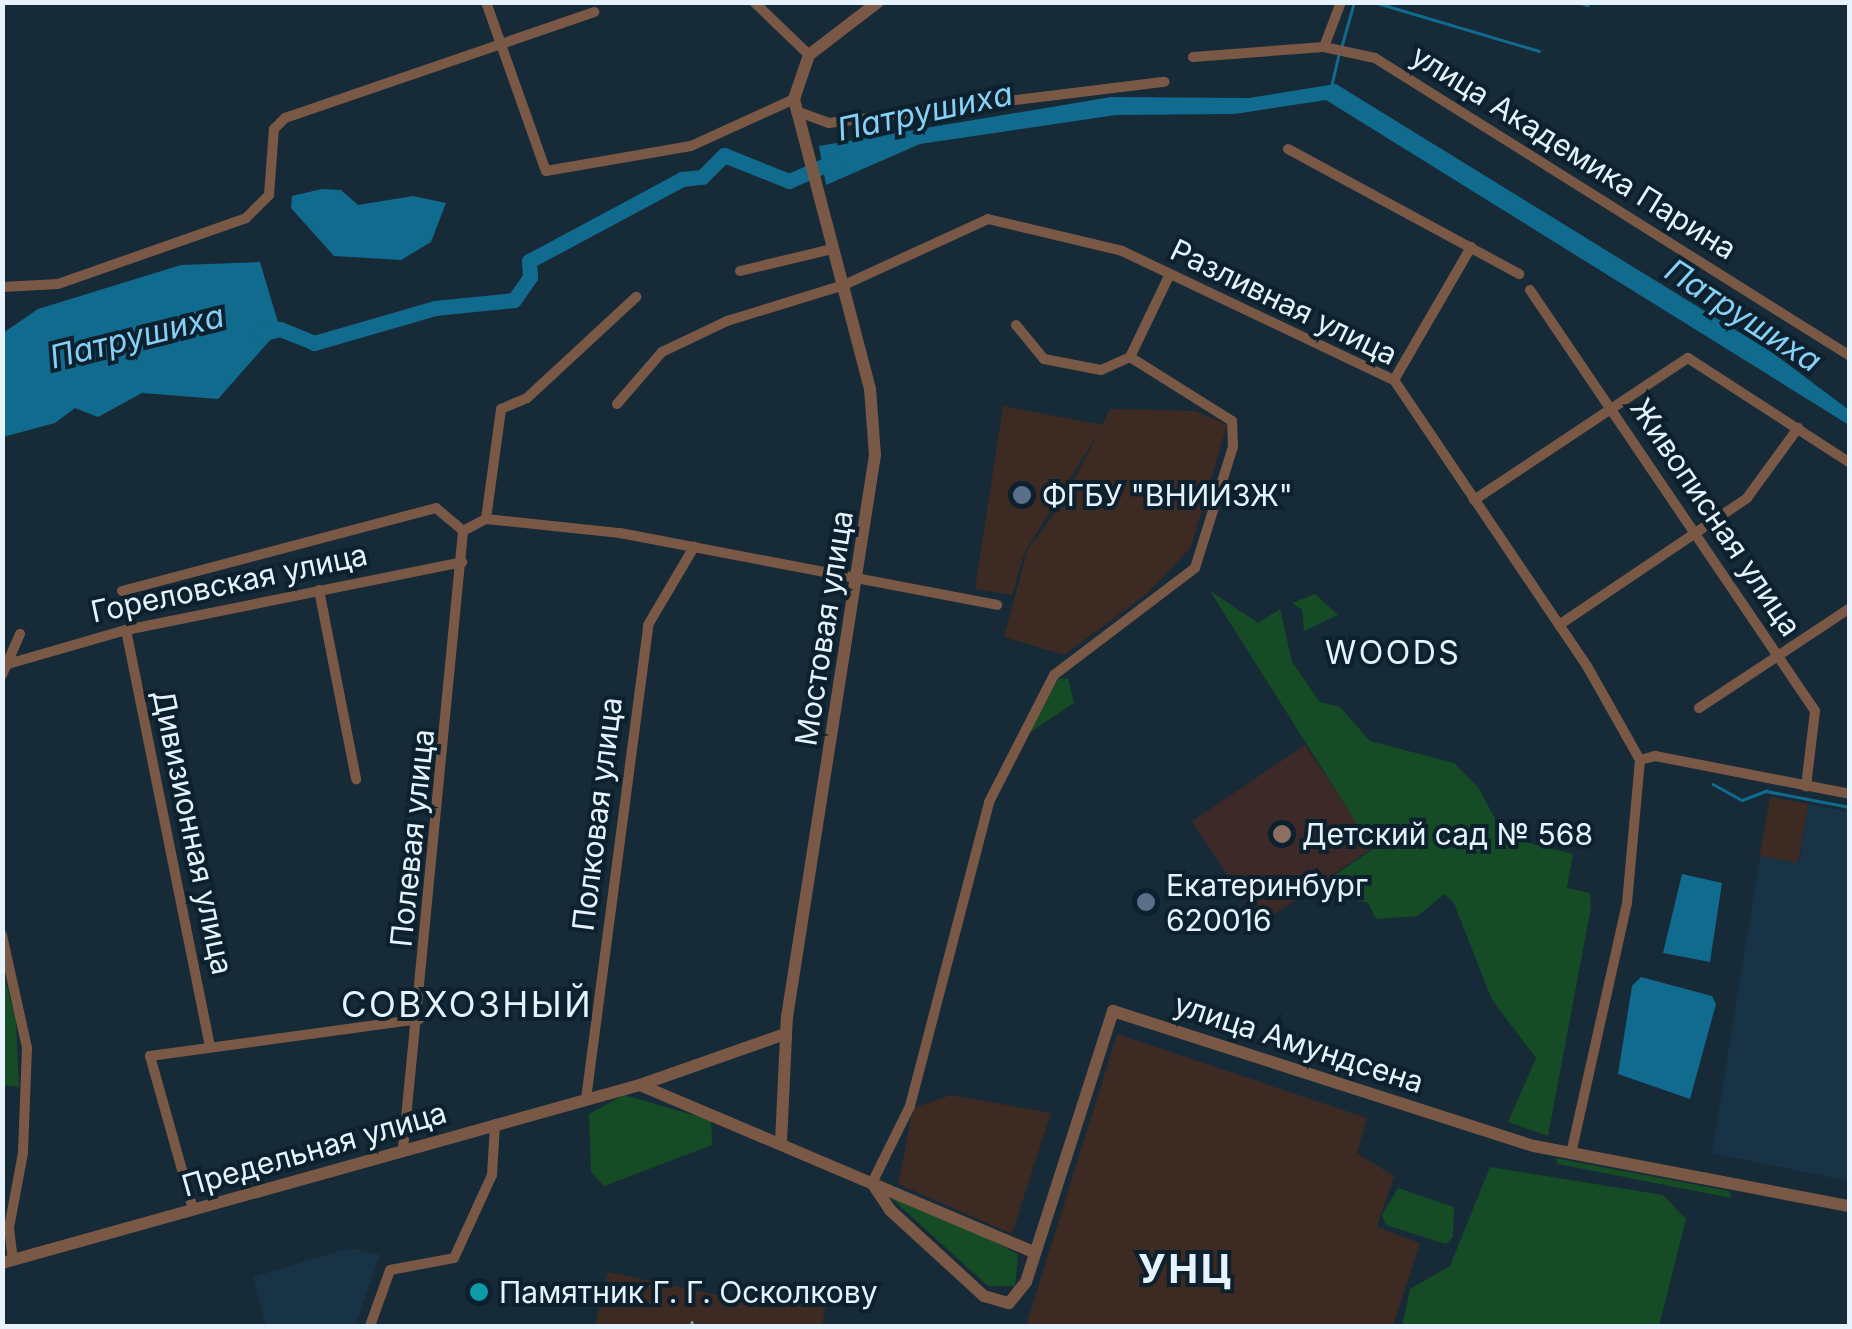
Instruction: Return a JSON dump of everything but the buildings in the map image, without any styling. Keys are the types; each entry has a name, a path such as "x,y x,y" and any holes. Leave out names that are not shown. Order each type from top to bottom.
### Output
{"street":[{"path":"486,2 538,163 558,174 691,146 795,105"},
{"path":"754,2 809,55"},
{"path":"795,105 809,55 878,2"},
{"path":"1324,47 1341,2"},
{"path":"2,287 58,284 246,218 269,195 274,129 285,118 500,40 594,12"},
{"name":"улица Академика Парина","path":"1194,57 1324,47 1375,58 1455,102 1850,356"},
{"path":"795,105 828,123 1166,82"},
{"name":"Мостовая улица","path":"781,1142 785,1034 857,577 874,414 795,105"},
{"path":"1288,148 1519,274"},
{"name":"Разливная улица","path":"617,404 662,352 727,321 844,285 988,219 1122,250 1394,380 1559,625 1640,760"},
{"path":"1394,380 1471,246"},
{"path":"740,271 832,250"},
{"path":"1016,325 1044,359 1101,370 1130,357 1170,274"},
{"name":"Живописная улица","path":"1530,290 1815,711 1806,786"},
{"path":"486,519 501,409 527,398 636,297"},
{"path":"872,1183 910,1106 990,802 1032,716 1054,675 1086,644 1194,568 1228,464 1232,422 1130,357"},
{"path":"1474,500 1688,358 1850,463"},
{"path":"1559,625 1747,498 1798,428"},
{"path":"122,591 436,508 463,532 486,519 694,547 996,604"},
{"name":"Полевая улица","path":"404,1150 463,532"},
{"name":"Полковая улица","path":"586,1100 648,625 694,547"},
{"name":"Гореловская улица","path":"5,669 126,630 462,562"},
{"path":"319,590 356,779"},
{"path":"1700,708 1850,608"},
{"name":"Дивизионная улица","path":"126,630 210,1045"},
{"path":"5,669 20,634"},
{"path":"1572,1154 1627,903 1640,760 1655,756 1850,794"},
{"path":"2,935 26,1048 23,1152 9,1228 8,1262"},
{"name":"улица Амундсена","path":"872,1183 890,1210 984,1296 1008,1303 1034,1254 1114,1011 1572,1154 1850,1206"},
{"path":"193,1208 150,1056 418,1020"},
{"name":"Предельная улица","path":"8,1262 640,1085 785,1034"},
{"path":"640,1085 781,1142 1034,1254"},
{"path":"370,1326 390,1270 454,1258 492,1175 495,1124"}],"shaded area":[{"path":"1003,406 1103,425 1024,554 1012,595 975,589"},
{"path":"1110,409 1196,411 1227,425 1191,547 1148,593 1064,655 1004,637 1027,551 1064,500"},
{"name":"Детский сад № 568","path":"1305,745 1374,847 1260,924 1191,822"},
{"path":"1770,797 1808,804 1798,863 1760,856"},
{"path":"1808,804 1849,812 1849,1181 1712,1153 1760,856 1799,862"},
{"path":"1117,1034 1367,1118 1357,1153 1394,1176 1377,1227 1420,1243 1393,1326 1026,1326"},
{"path":"951,1095 1051,1113 1012,1234 898,1184 913,1108"},
{"path":"350,1248 380,1255 355,1326 266,1326 253,1277"},
{"path":"608,1272 779,1308 783,1294 826,1303 822,1326 595,1326"}],"green space":[{"path":"1210,591 1258,623 1280,609 1292,662 1320,702 1340,707 1370,741 1454,763 1478,787 1505,837 1573,854 1567,888 1590,893 1591,907 1548,1136 1508,1122 1536,1058 1492,1000 1454,903 1444,894 1418,916 1376,919 1368,903 1314,889 1373,849"},
{"path":"1315,594 1338,615 1304,631 1302,610 1292,603"},
{"path":"1068,678 1074,703 1029,733 1058,679"},
{"path":"3,970 16,1022 19,1087 3,1085"},
{"path":"624,1095 711,1120 712,1145 604,1186 591,1172 589,1114"},
{"path":"1555,1158 1729,1191 1731,1198 1558,1164"},
{"path":"1490,1167 1663,1195 1686,1219 1659,1326 1402,1326 1410,1289 1450,1266"},
{"path":"1398,1188 1454,1207 1453,1237 1446,1244 1386,1225 1382,1215"},
{"path":"894,1192 1018,1254 1015,1286 988,1286 891,1198"}],"water":[{"path":"1336,84 1773,353 1849,410 1849,425 1326,100 1235,114 1116,115 920,144 826,185 819,146 1111,97 1249,98"},
{"path":"322,189 341,190 358,205 413,196 446,203 431,242 401,260 334,256 291,208 292,196"},
{"path":"260,262 280,329 218,399 142,393 98,417 75,408 55,423 3,437 3,333 38,309 181,265"},
{"path":"1682,874 1722,883 1710,962 1663,953"},
{"path":"1641,977 1712,996 1716,1004 1690,1099 1618,1074 1632,986"}],"waterway":[{"path":"1341,48 1354,2"},
{"path":"1374,2 1539,51"},
{"path":"1579,2 1587,5"},
{"path":"1331,87 1338,56"},
{"name":"Патрушиха","path":"260,334 280,329 314,343 435,308 514,300 530,277 529,261 682,179 702,177 724,155 789,181 844,157"},
{"path":"1713,784 1742,800 1766,791 1850,807"}],"railway":[{"path":"691,1326 694,1315"}],"place":[{"name":"ФГБУ \"ВНИИЗЖ\"","path":"1022,495"},
{"name":"Детский сад № 568","path":"1282,834"},
{"name":"Екатеринбург 620016","path":"1146,902"},
{"name":"Памятник Г. Г. Осколкову","path":"479,1292"}],"district":[{"name":"WOODS","path":"1393,653"},
{"name":"СОВХОЗНЫЙ","path":"467,1004"},
{"name":"УНЦ","path":"1186,1269"}]}
